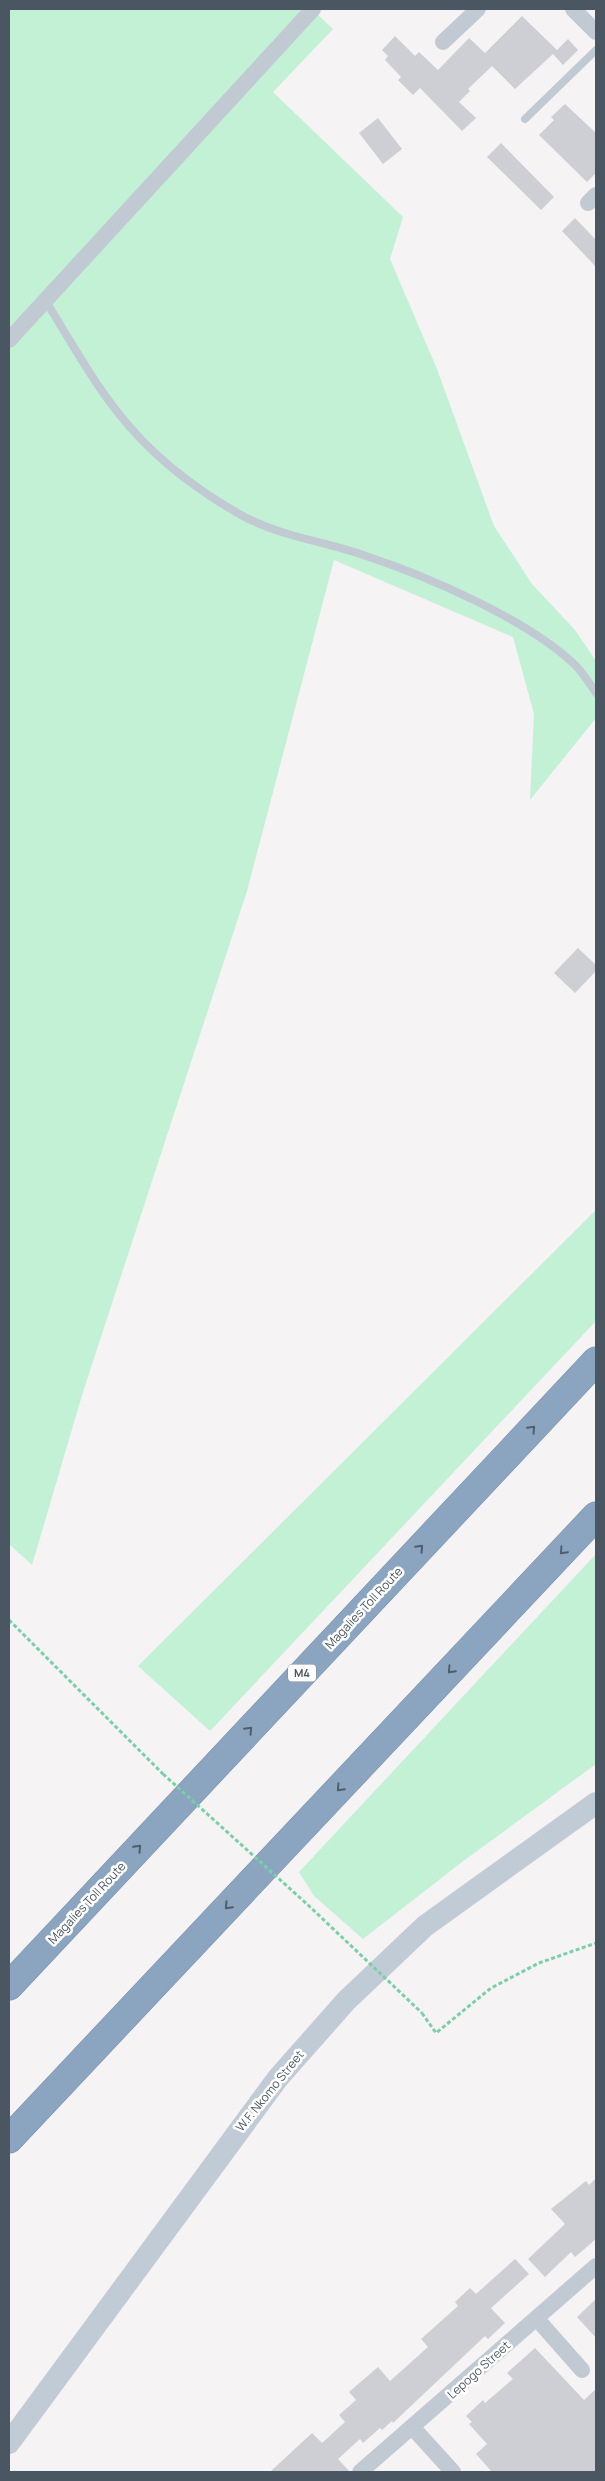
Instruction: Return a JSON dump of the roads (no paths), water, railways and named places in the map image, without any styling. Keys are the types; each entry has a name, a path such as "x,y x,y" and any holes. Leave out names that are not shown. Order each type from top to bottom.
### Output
{"highway":[{"name":"Magalies Toll Route","path":"9,1986 596,1360"},
{"path":"9,2139 596,1516"}],"main road":[{"name":"W.F. Nkomo Street","path":"9,2443 278,2078 341,2006 425,1926 596,1803"}],"street":[{"path":"9,340 313,9"},
{"path":"442,42 478,9"},
{"path":"573,9 596,32"},
{"name":"Lepogo Street","path":"360,2472 413,2428 596,2266"},
{"path":"537,2319 582,2370"},
{"path":"413,2428 453,2472"}],"lane":[{"path":"525,119 596,50"},
{"path":"45,300 120,414 160,458 192,484 241,514 276,532 366,556 434,582 506,618 574,664 596,693"}]}
